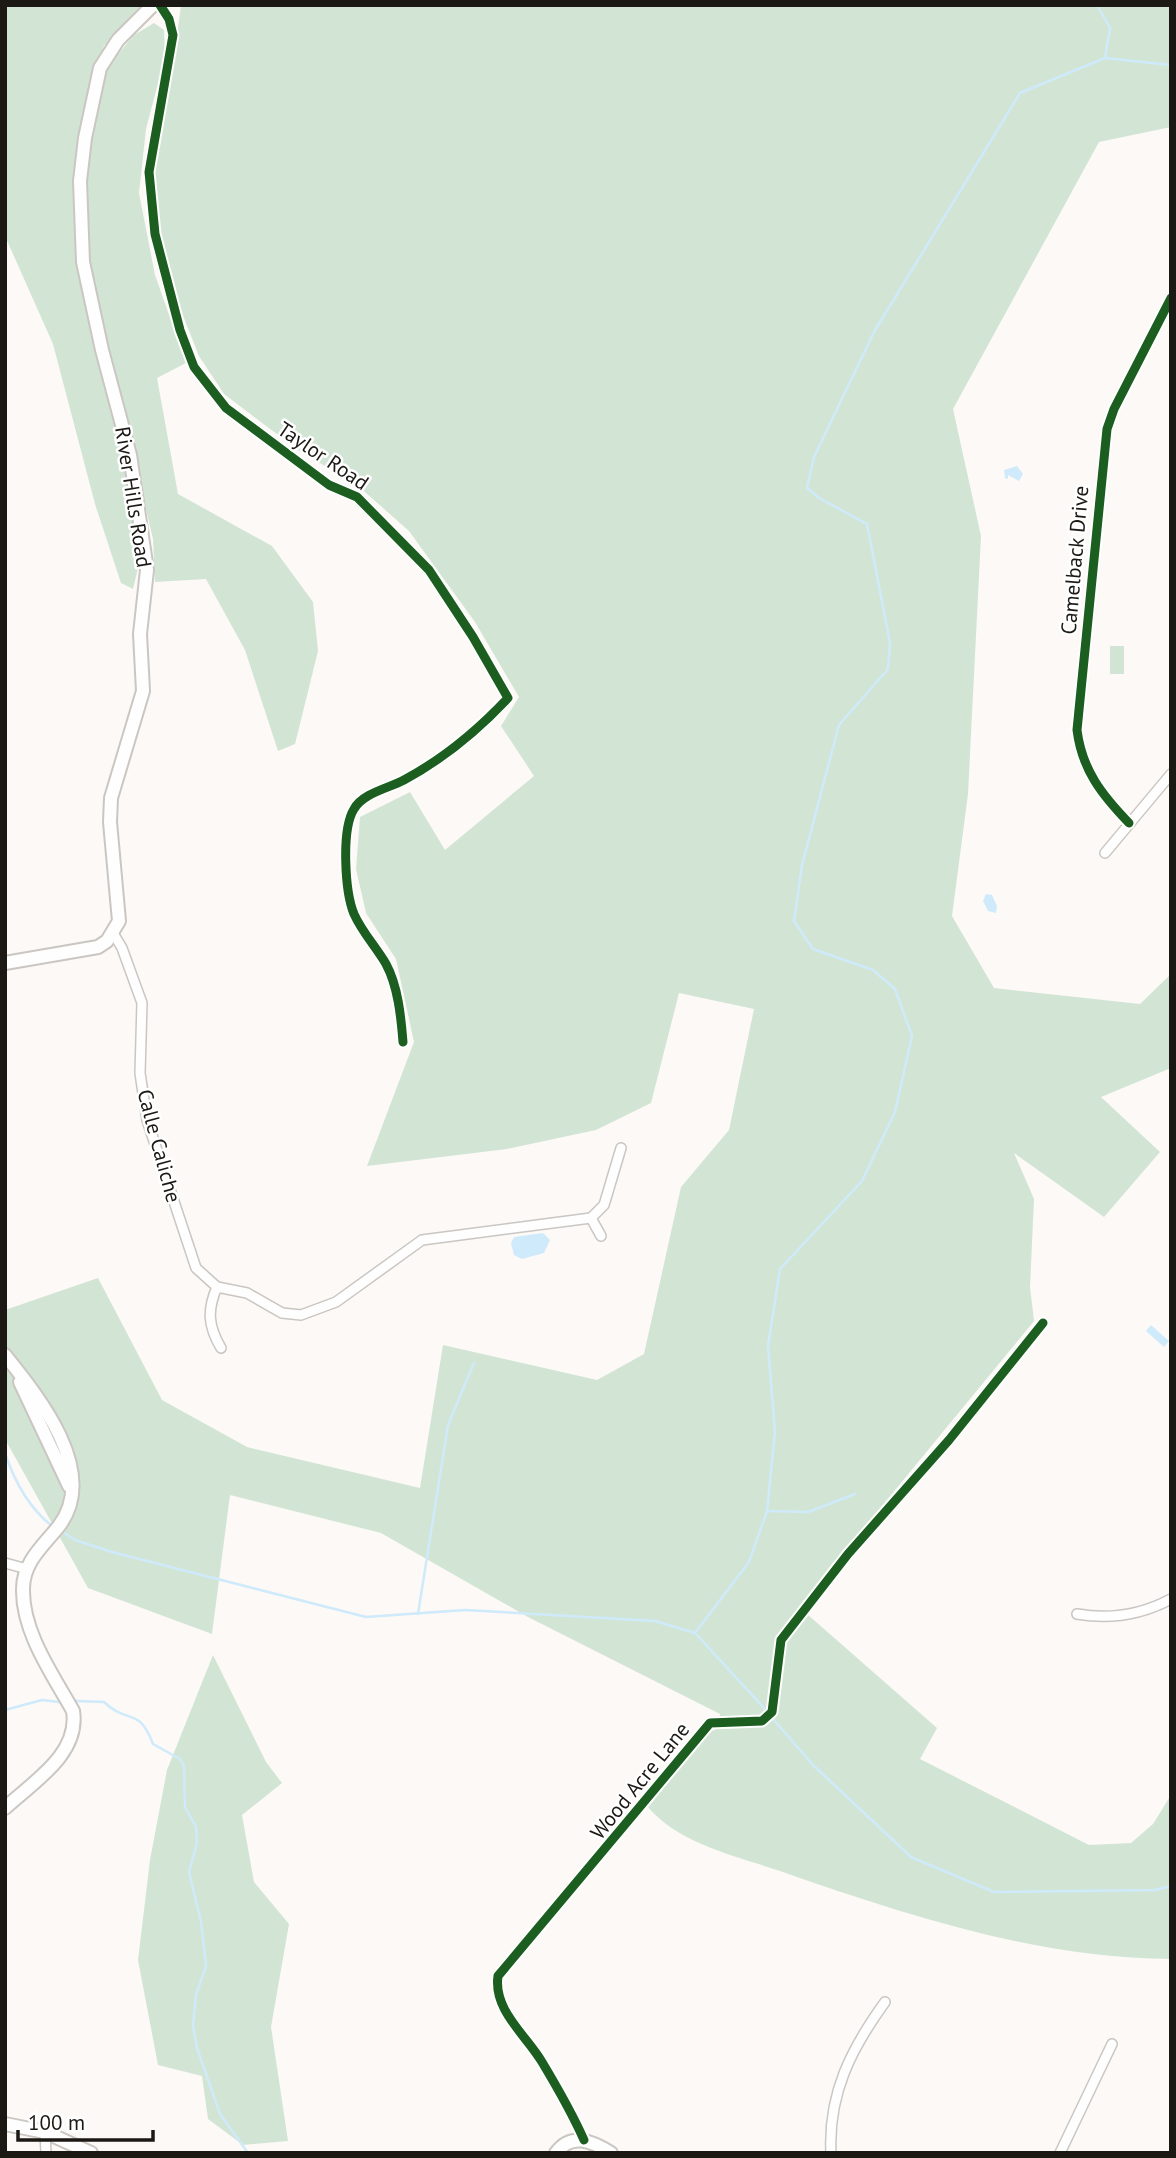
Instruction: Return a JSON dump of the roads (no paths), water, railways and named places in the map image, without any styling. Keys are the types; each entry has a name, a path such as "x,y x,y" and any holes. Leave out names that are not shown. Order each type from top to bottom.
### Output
{"street":[{"name":"River Hills Road","path":"113,933 120,912 110,822 111,798 143,691 140,634 147,552 130,455 102,350 83,262 80,181 85,138 100,68 118,40 153,5"},
{"name":"Taylor Road","path":"160,5 169,19 173,35 149,172 155,234 180,330 194,368 226,408 329,485 356,497 429,570 508,698 478,730 354,808 348,831 347,878 354,914 388,967 400,1010 403,1042"},
{"name":"Camelback Drive","path":"1129,823 1095,784 1083,758 1077,730 1103,448 1114,409 1171,298"},
{"path":"1105,853 1171,775"},
{"path":"5,963 88,950 107,942 113,933"},
{"name":"Calle Caliche","path":"113,933 122,948 142,1003 140,1073 147,1120 196,1268 217,1287"},
{"path":"221,1348 209,1321 211,1302 217,1287 247,1293 272,1309 301,1315 336,1302 422,1240 590,1218 604,1205 621,1148"},
{"path":"590,1218 601,1236"},
{"name":"Wood Acre Lane","path":"584,2140 540,2058 510,2019 496,1990 498,1976 710,1723 762,1721 772,1712 781,1640 848,1554 949,1440 1043,1323"},
{"path":"5,1808 63,1753 73,1734 74,1722 73,1711 30,1629 23,1591 31,1559 61,1522 71,1492 8,1359"},
{"path":"5,1563 27,1569"},
{"path":"1077,1614 1107,1617 1132,1614 1171,1599"},
{"path":"831,2153 831,2121 838,2084 863,2033 885,2002"},
{"path":"1060,2153 1112,2044"},
{"path":"5,2124 45,2132 91,2153"},
{"path":"45,2132 46,2153"},
{"path":"556,2153 562,2144 571,2140 584,2140 611,2153"}],"water":[{"path":"1017,466 1023,474 1019,481 1008,475 1008,479 1005,478 1004,470"},
{"path":"986,894 992,895 997,906 996,913 988,911 983,901"},
{"path":"543,1233 550,1240 544,1253 522,1259 514,1255 511,1243 514,1237"},
{"path":"1151,1325 1169,1341 1164,1347 1146,1331"}],"waterway":[{"path":"1097,5 1110,28 1105,58"},
{"path":"695,1633 749,1562 767,1511 775,1432 768,1346 780,1269 862,1181 895,1112 912,1036 895,989 873,970 813,949 794,921 802,865 839,725 888,669 890,643 867,524 819,498 807,488 814,457 874,332 1020,93 1105,58 1171,65"},
{"path":"418,1614 448,1425 474,1363"},
{"path":"5,1453 23,1493 36,1511 52,1526"},
{"path":"768,1511 808,1512 855,1494"},
{"path":"63,1532 75,1540 112,1552 366,1617 465,1610 655,1621 695,1633 765,1709"},
{"path":"5,1710 42,1700 59,1702"},
{"path":"76,1701 104,1702 112,1709 138,1720 148,1732 153,1744 180,1759 184,1766 185,1807 196,1827 197,1843 189,1872 201,1922 206,1966 196,1995 193,2026 197,2048 220,2114 248,2153"},
{"path":"773,1719 813,1765 911,1857 994,1892 1155,1890 1171,1886"}]}
